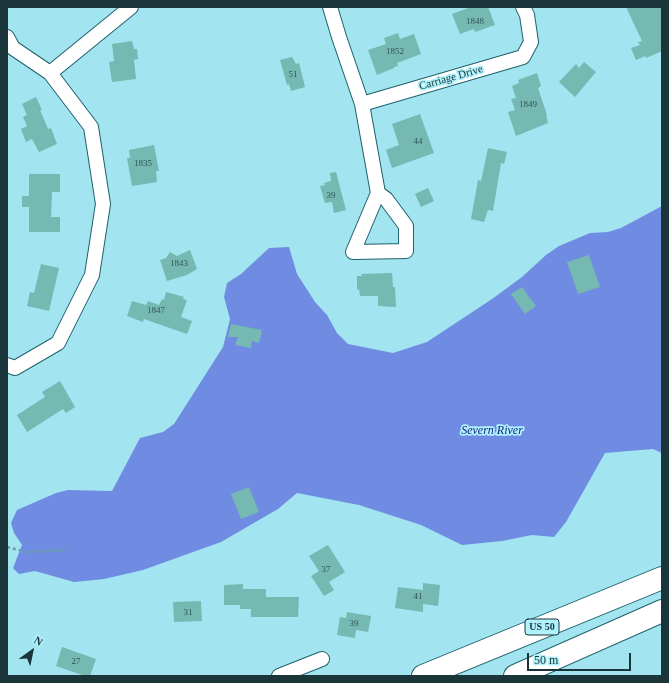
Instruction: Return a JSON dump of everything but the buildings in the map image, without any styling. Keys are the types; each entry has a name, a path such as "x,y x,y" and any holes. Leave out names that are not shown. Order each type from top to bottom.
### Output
{"highway":[{"name":"US 50","path":"423,676 662,578"},
{"path":"515,676 662,611"}],"street":[{"path":"50,73 131,7"},
{"path":"330,7 362,104 378,193 353,252 406,252 406,226 386,199 378,193"},
{"name":"Carriage Drive","path":"362,104 523,57 531,42 527,15 523,7"},
{"path":"7,37 13,48 50,73 91,126 103,204 92,275 58,343 15,368 7,365"},
{"path":"279,676 322,659"}],"path":[{"path":"7,547 26,552 68,550"}],"water":[{"name":"Severn River","path":"662,206 662,453 653,449 605,453 566,522 554,537 532,535 502,541 462,545 421,525 359,505 297,493 278,509 221,542 143,570 104,579 74,582 35,571 19,574 13,568 22,545 14,533 11,523 17,510 56,493 68,490 112,491 140,438 163,432 174,424 223,347 230,319 224,297 227,283 241,274 269,248 289,247 297,274 315,302 327,315 337,333 348,344 393,353 427,342 492,299 522,277 546,255 559,246 590,233 608,232 621,228"}]}
